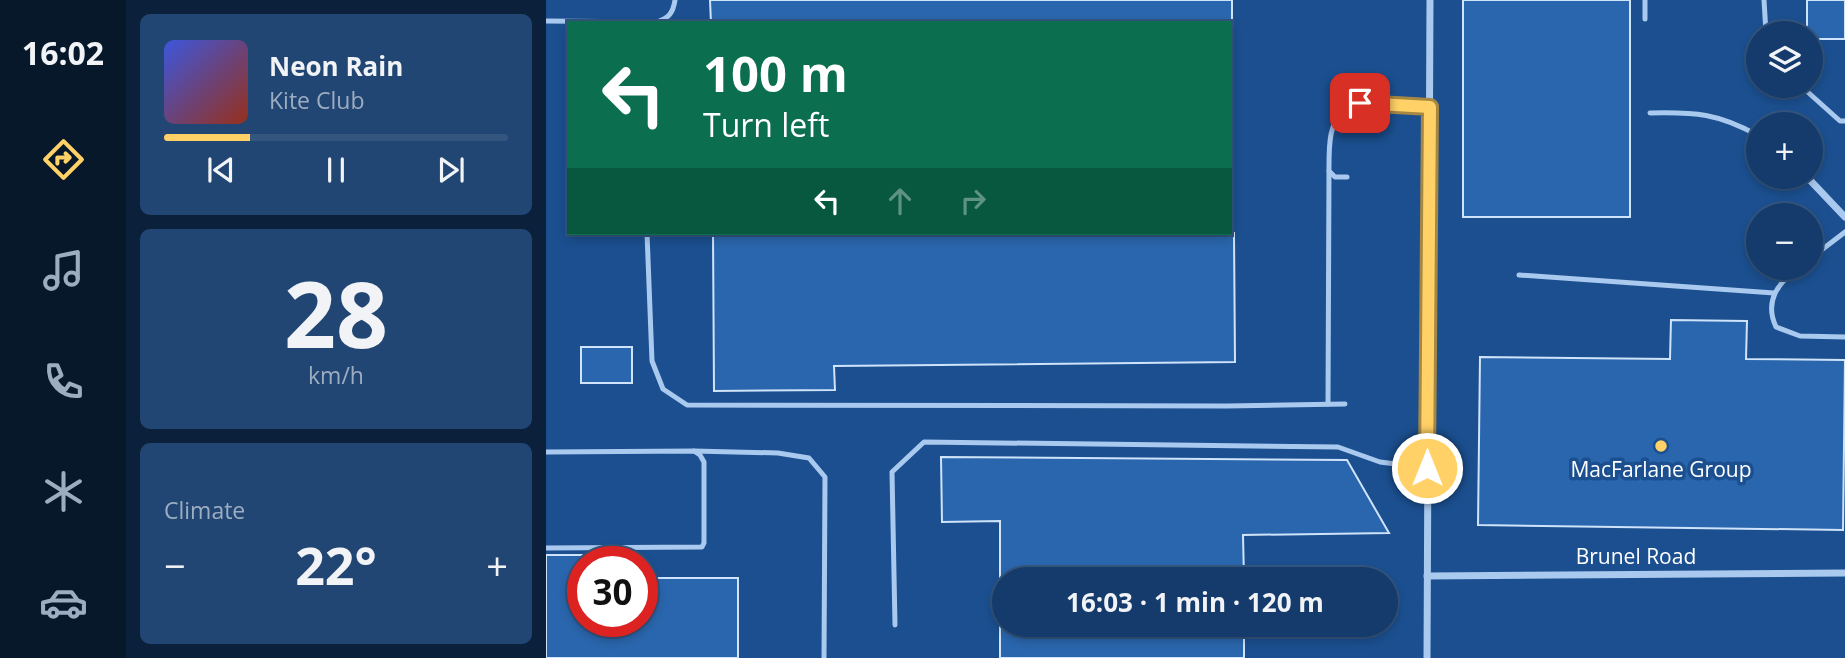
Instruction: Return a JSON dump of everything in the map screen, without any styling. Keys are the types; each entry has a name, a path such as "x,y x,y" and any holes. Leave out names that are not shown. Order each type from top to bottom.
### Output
{"street":[{"path":"1427,658 1430,0"},
{"path":"1818,189 1845,217"},
{"name":"Brunel Road","path":"1427,576 1845,573"}],"lane":[{"path":"660,21 667,19 673,11 675,0"},
{"path":"1645,0 1645,19"},
{"path":"1764,0 1765,21"},
{"path":"546,21 567,21"},
{"path":"1814,98 1840,121 1845,121"},
{"path":"1328,404 1329,136 1336,116 1346,105 1360,103 1430,107"},
{"path":"1650,113 1694,113 1736,123 1746,129"},
{"path":"1329,171 1335,177 1347,177"},
{"path":"1823,249 1845,232"},
{"path":"647,235 652,361 663,389 687,405 1345,404"},
{"path":"1519,275 1774,293"},
{"path":"1782,280 1774,293 1770,316 1776,327 1800,336 1845,337"},
{"path":"895,625 892,472 925,442 1338,447 1380,462 1427,468"},
{"path":"546,453 694,451 778,453 808,458 825,477 824,658"},
{"path":"546,548 702,547 704,462 694,451"}],"building":[{"path":"710,0 1232,0 1232,21 711,21"},
{"path":"1463,0 1630,0 1630,217 1463,217"},
{"path":"1807,0 1845,0 1845,39 1823,39 1823,21 1807,21"},
{"path":"1234,233 1235,362 834,366 835,390 714,391 713,235"},
{"name":"MacFarlane Group","path":"1671,320 1747,321 1746,359 1845,360 1843,530 1478,525 1480,357 1670,359"},
{"path":"581,347 632,347 632,383 581,383"},
{"path":"941,457 1347,460 1389,533 1243,535 1244,567 1000,567 1000,521 942,522"},
{"path":"546,555 567,555 567,637 658,637 658,578 738,578 738,658 546,658"},
{"path":"1000,637 1244,637 1244,658 1000,658"}],"place":[{"name":"MacFarlane Group","path":"1661,446"}],"route":[{"path":"1360,103 1430,107 1427,468"}]}
